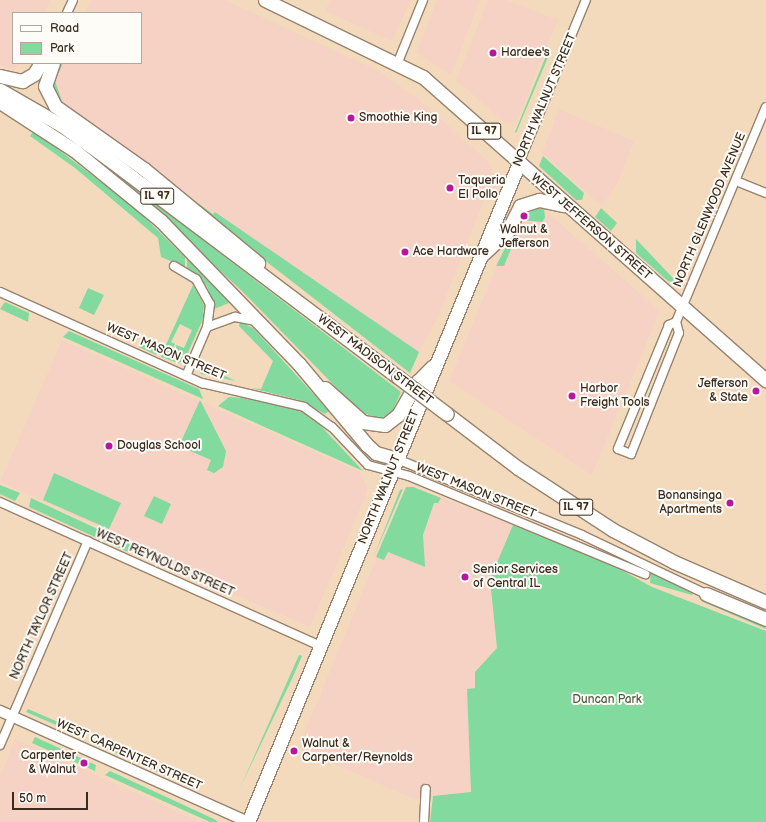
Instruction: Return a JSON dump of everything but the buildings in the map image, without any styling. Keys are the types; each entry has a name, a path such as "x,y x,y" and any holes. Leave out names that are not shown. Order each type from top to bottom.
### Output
{"main road":[{"name":"WEST JEFFERSON STREET","path":"264,0 398,62 433,85 567,206 766,380"},
{"path":"0,76 22,81 34,74 40,64"},
{"path":"53,64 45,86 54,106 144,170 310,310"},
{"name":"WEST MADISON STREET","path":"0,90 107,158 518,468 613,530 674,562 766,602"},
{"path":"0,102 74,150 131,195 188,247 299,364 363,422 380,426 394,420 418,381 437,361"},
{"name":"NORTH WALNUT STREET","path":"248,822 519,163"},
{"path":"480,257 507,232 520,206 539,200 567,206"},
{"path":"299,364 338,414 376,453 395,465"},
{"path":"706,594 766,619"}],"street":[{"path":"67,12 72,0"},
{"path":"398,62 423,0"},
{"name":"NORTH WALNUT STREET","path":"519,163 586,0"},
{"name":"NORTH GLENWOOD AVENUE","path":"676,322 669,325 618,449 631,454 679,333 676,322 682,306 766,107"},
{"path":"736,181 766,193"},
{"path":"174,266 202,286 210,304 208,327 186,376"},
{"name":"WEST MASON STREET","path":"0,292 186,376 242,395 282,399 304,407 332,427 368,465 395,465 582,535 706,594"},
{"path":"208,327 235,317 257,321"},
{"name":"WEST MASON STREET","path":"395,465 644,574"},
{"name":"WEST REYNOLDS STREET","path":"0,502 320,646"},
{"name":"NORTH TAYLOR STREET","path":"0,745 88,541"},
{"name":"WEST CARPENTER STREET","path":"0,712 248,822"},
{"path":"424,822 426,789"}],"shaded area":[{"path":"0,0 50,0 45,12 12,12 12,64 20,64 13,70 0,65"},
{"path":"91,0 225,0 379,71 417,98 489,162 494,175 438,317 416,359 63,104 55,81 63,64 142,64 142,12 85,12"},
{"path":"330,0 411,0 392,41 325,11"},
{"path":"437,0 480,0 451,75 416,53"},
{"path":"488,0 507,0 558,20 517,121 506,124 456,80"},
{"path":"559,109 634,141 617,184 602,206 542,153"},
{"path":"534,209 544,209 660,311 592,475 449,381 503,251 519,221"},
{"path":"62,340 360,472 368,490 310,627 132,551 135,543 0,482"},
{"path":"406,487 413,487 513,525 490,579 497,648 475,672 475,688 467,690 471,793 414,799 298,748"},
{"path":"15,739 201,822 0,822 0,777"}],"green space":[{"path":"548,51 549,55 516,133 515,132"},
{"path":"59,64 63,64 55,81 63,104 53,96 52,82"},
{"path":"69,108 213,214 215,212 419,352 410,373"},
{"path":"34,131 134,207 185,257 185,267 161,257 158,238 75,168 30,136"},
{"path":"543,156 584,193 582,200 576,200 539,166"},
{"path":"100,161 401,392 392,412 379,419 359,411 242,291"},
{"path":"601,208 617,223 611,231 595,217"},
{"path":"534,209 544,209 545,218 542,222 523,220 504,266 496,266 519,221"},
{"path":"636,239 678,283 668,281 636,253"},
{"path":"187,256 229,303 214,309 207,286 187,268"},
{"path":"193,285 204,305 203,319 186,357 174,351 176,345 184,348 192,330 180,324 171,342 175,344 172,350 165,347"},
{"path":"88,288 104,295 94,315 79,308"},
{"path":"5,302 29,313 28,322 0,309"},
{"path":"240,322 253,328 329,411 325,414 299,400 251,388 261,389 273,361 239,326"},
{"path":"69,331 199,389 203,399 63,337"},
{"path":"141,338 160,347 156,355 139,347"},
{"path":"164,349 187,359 178,363 161,357"},
{"path":"196,363 236,381 201,374"},
{"path":"229,397 256,399 299,409 321,426 363,471 218,406"},
{"path":"200,400 226,451 223,467 214,473 207,470 211,460 179,446"},
{"path":"54,473 121,503 109,529 43,500"},
{"path":"0,485 20,493 15,501 0,494"},
{"path":"406,487 413,487 441,498 438,503 434,503 423,535 425,567 388,552 384,560 376,557"},
{"path":"403,489 374,556 400,490"},
{"path":"154,496 171,504 162,524 144,516"},
{"path":"31,498 132,545 128,552 29,507"},
{"name":"Duncan Park","path":"513,525 616,567 652,587 766,631 766,822 430,822 433,796 471,792 467,689 475,688 475,672 497,648 490,579"},
{"path":"651,572 693,592 692,595 650,583"},
{"path":"706,599 766,623 766,629 701,601"},
{"path":"299,655 302,656 291,681 240,788"},
{"path":"28,709 65,725 63,728 26,712"},
{"path":"35,737 96,765 95,771 32,743"},
{"path":"112,747 167,773 166,776 110,750"},
{"path":"110,771 218,822 210,822 105,775"}],"place":[{"name":"Hardee's","path":"493,53"},
{"name":"Smoothie King","path":"351,118"},
{"name":"Taqueria El Pollo","path":"450,188"},
{"name":"Walnut & Jefferson","path":"524,216"},
{"name":"Ace Hardware","path":"405,252"},
{"name":"Jefferson & State","path":"756,391"},
{"name":"Harbor Freight Tools","path":"572,396"},
{"name":"Douglas School","path":"109,446"},
{"name":"Bonansinga Apartments","path":"730,503"},
{"name":"Senior Services of Central IL","path":"465,577"},
{"name":"Walnut & Carpenter/Reynolds","path":"294,751"},
{"name":"Carpenter & Walnut","path":"84,763"}]}
